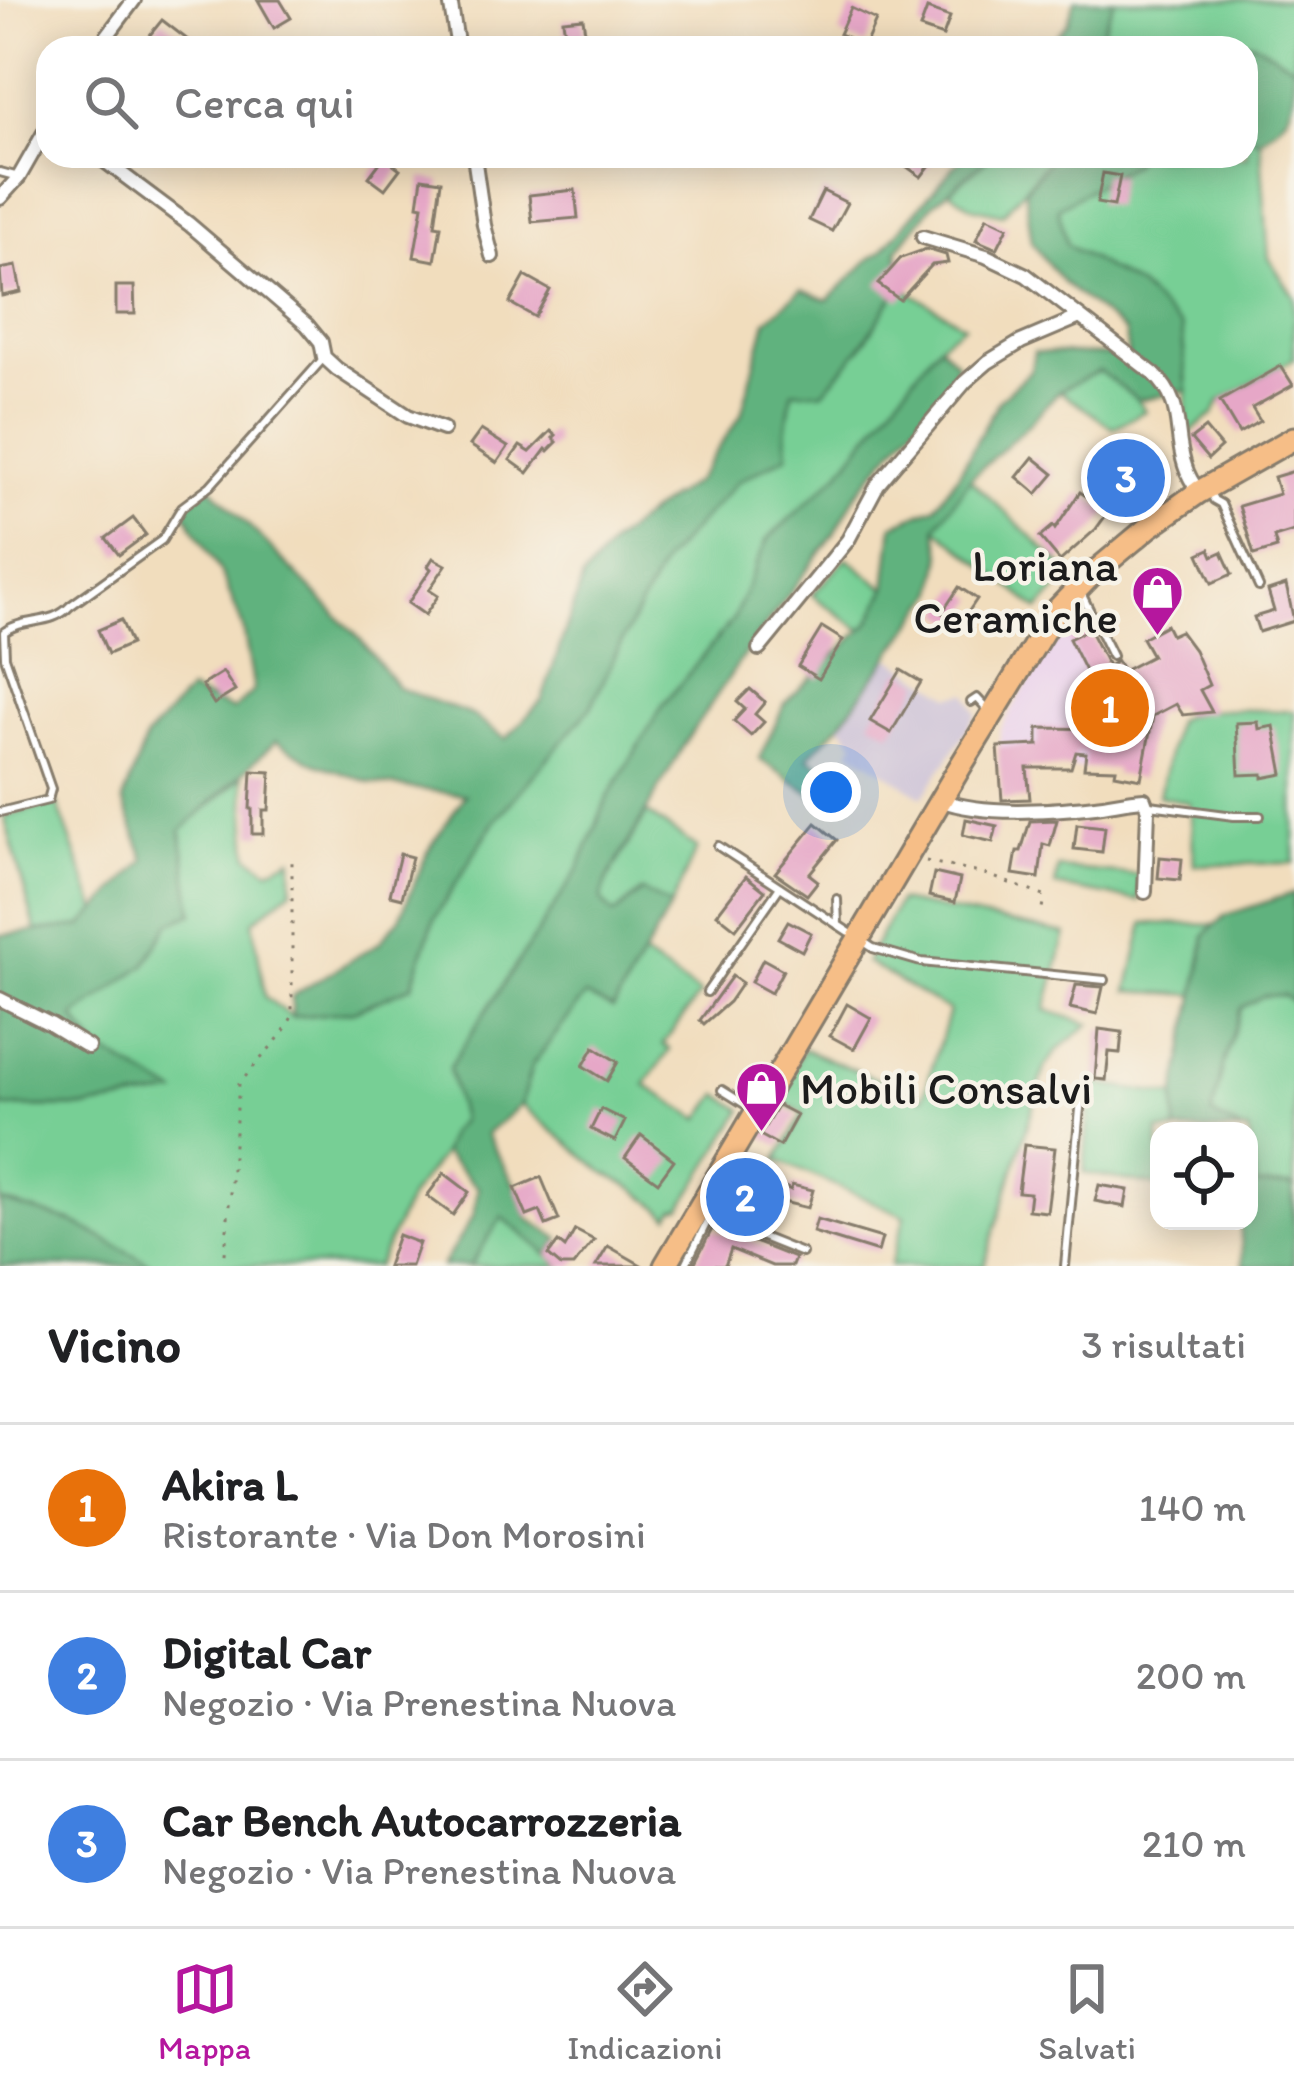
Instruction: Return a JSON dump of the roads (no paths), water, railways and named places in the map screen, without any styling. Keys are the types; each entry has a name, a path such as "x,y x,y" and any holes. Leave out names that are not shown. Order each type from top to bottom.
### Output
{"main road":[{"path":"665,1266 703,1214 848,932 906,857 940,800 980,701 1078,586 1136,537 1203,490 1294,438"}],"street":[{"path":"107,36 134,0"},
{"path":"450,0 456,36"},
{"path":"0,198 36,147"},
{"path":"114,168 189,224 307,325 321,342 324,357 337,369 394,408 442,429"},
{"path":"476,168 492,256"},
{"path":"923,237 1010,266 1154,374 1176,410 1183,462 1203,490"},
{"path":"759,649 848,540 878,484 965,382 1021,342 1081,317"},
{"path":"940,800 983,811 1144,799 1148,804 1145,892"},
{"path":"0,999 88,1047"}],"lane":[{"path":"0,172 19,177"},
{"path":"0,812 48,800 51,789 4,657 4,632 11,626 60,617 162,540 182,507 210,486 324,357"},
{"path":"1203,490 1221,504 1259,587"},
{"path":"1078,586 1112,656"},
{"path":"1148,804 1260,816"},
{"path":"718,846 873,949 921,962 1105,980"},
{"path":"707,992 780,887"},
{"path":"837,899 848,932"},
{"path":"1065,1266 1082,1088"},
{"path":"722,1090 755,1111"},
{"path":"685,1266 703,1214 802,1253"}],"place":[{"name":"Car Bench Autocarrozzeria","path":"1126,478"},
{"name":"Loriana Ceramiche","path":"1157,637"},
{"name":"Akira L","path":"1110,708"},
{"name":"Mobili Consalvi","path":"761,1134"},
{"name":"Digital Car","path":"745,1197"}]}
